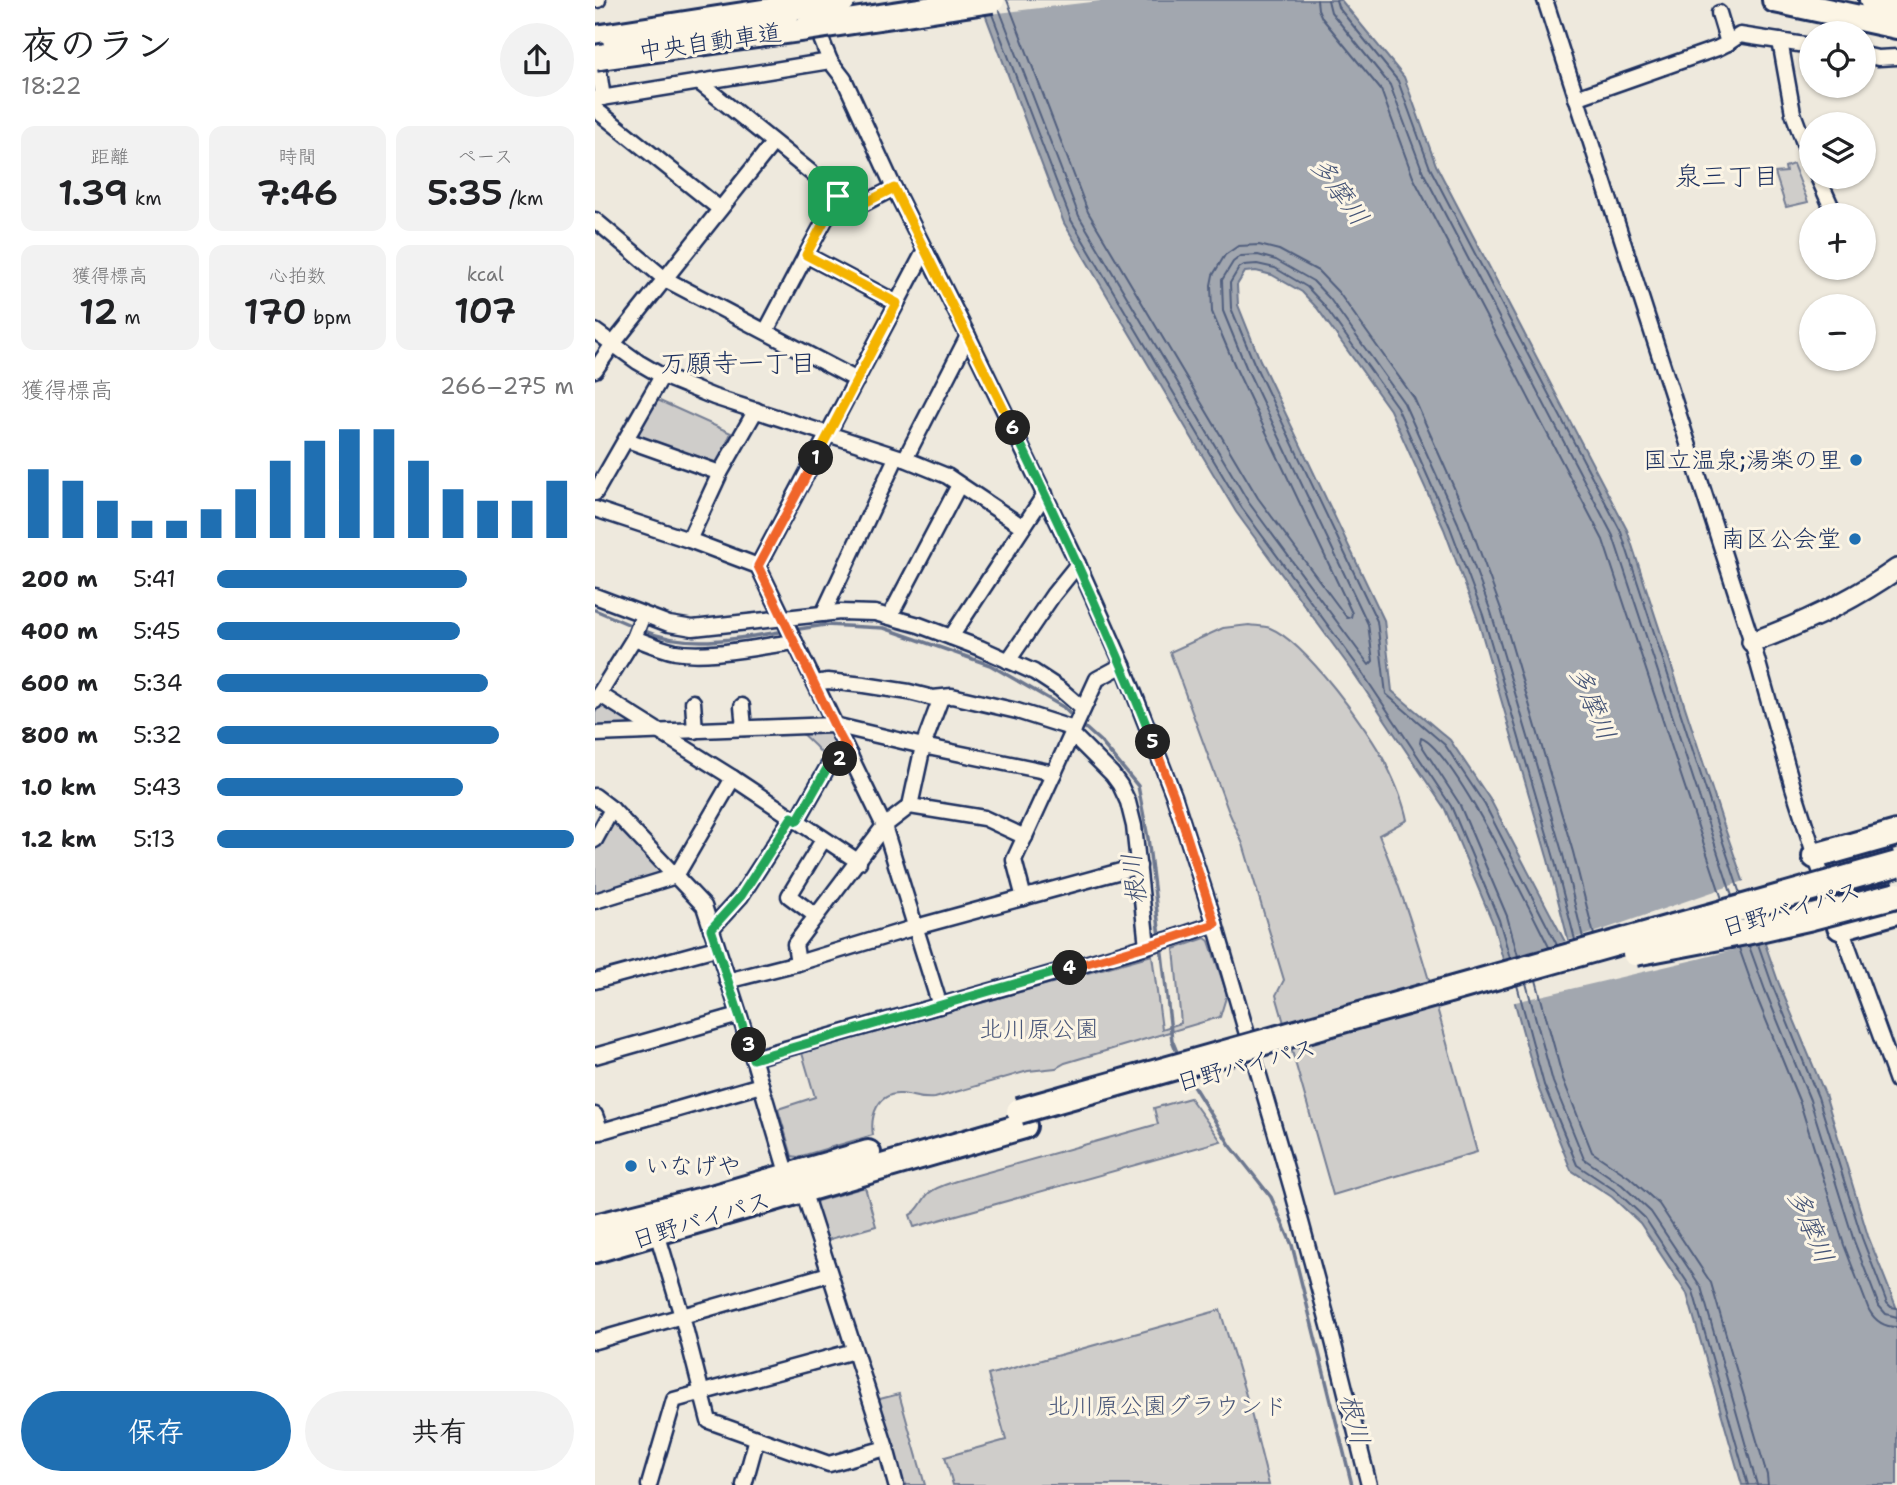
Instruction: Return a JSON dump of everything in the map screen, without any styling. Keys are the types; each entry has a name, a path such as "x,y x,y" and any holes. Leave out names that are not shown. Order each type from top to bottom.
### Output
{"highway":[{"name":"中央自動車道","path":"803,12 843,0"},
{"name":"中央自動車道","path":"599,47 803,12 992,0"},
{"path":"1775,0 1882,16 1897,6"},
{"path":"1815,856 1897,833"},
{"path":"1632,946 1734,898 1897,849"},
{"name":"日野バイパス","path":"595,1250 657,1233 795,1183 1022,1119 1349,1036 1897,864"},
{"name":"日野バイパス","path":"1632,946 1897,879"},
{"path":"1632,946 1746,932 1812,918 1897,894"},
{"path":"1840,927 1897,911"},
{"name":"日野バイパス","path":"595,1227 715,1197 795,1183"}],"street":[{"path":"1545,0 1752,642 1815,856 1897,1081"},
{"path":"803,12 830,61 844,79 894,188 1045,494 1123,665 1174,796 1215,924 1295,1198 1369,1485"},
{"path":"1719,13 1728,43"},
{"path":"1576,98 1718,48 1740,35 1799,44"},
{"path":"1780,41 1793,113 1799,129"},
{"path":"599,47 598,102 720,209"},
{"path":"1876,58 1897,57"},
{"path":"598,102 830,61"},
{"path":"700,83 855,208 894,188"},
{"path":"595,370 773,143"},
{"path":"766,331 838,196"},
{"path":"595,220 665,279 857,380"},
{"path":"758,566 925,250"},
{"path":"806,255 897,303"},
{"path":"595,331 662,376 947,476 1023,527"},
{"path":"823,614 900,458 968,336"},
{"path":"595,493 662,376"},
{"path":"689,540 720,473 756,410"},
{"path":"627,440 720,473"},
{"path":"890,616 959,485"},
{"path":"951,637 1045,494"},
{"path":"595,509 758,566 884,826 940,1006"},
{"path":"1008,661 1052,595 1078,564"},
{"path":"1752,642 1854,597 1897,569"},
{"path":"595,597 669,624 693,628 789,630"},
{"path":"634,638 667,650 689,653 718,651 789,630 823,614 858,612 890,616 951,637 1049,681 1082,710"},
{"path":"643,615 634,638 597,697 733,778 859,862"},
{"path":"1024,898 1014,860 1097,679 1123,665"},
{"path":"815,683 840,682 941,698 952,696 1017,711 1073,730 1112,774 1125,794 1133,818 1150,945"},
{"path":"798,963 795,944 884,826 909,806 923,746 941,698"},
{"path":"693,702 695,731"},
{"path":"742,706 744,728"},
{"path":"595,734 834,725 1054,773"},
{"path":"711,929 741,896 830,763 850,755"},
{"path":"595,901 676,876 733,778"},
{"path":"595,796 612,809 703,906 761,1085 829,1274 896,1485"},
{"path":"909,806 984,818 1025,837"},
{"path":"595,840 612,809"},
{"path":"816,916 789,896 823,840"},
{"path":"727,981 1139,866"},
{"path":"753,1059 1215,924"},
{"path":"595,982 716,948"},
{"path":"595,1056 739,1015"},
{"path":"595,1115 598,1132 761,1085"},
{"path":"657,1233 709,1421 829,1464 886,1448"},
{"path":"595,1341 829,1274"},
{"path":"649,1485 674,1400 854,1351"},
{"path":"744,1485 757,1438"}],"green space":[{"path":"1793,164 1799,179 1799,189 1803,189 1808,202 1786,207 1775,173 1786,172 1785,167"},
{"path":"653,398 731,433 718,463 633,436"},
{"path":"1249,625 1270,628 1284,636 1318,668 1366,730 1396,784 1407,820 1379,835 1421,952 1477,1152 1333,1195 1276,995 1284,980 1243,844 1170,652 1223,628"},
{"path":"601,704 633,724 632,727 595,728 595,713"},
{"path":"834,725 850,755 830,763 799,731"},
{"path":"612,809 676,876 595,901 595,840"},
{"name":"北川原公園","path":"1205,938 1209,941 1227,994 1220,1017 1065,1063 1056,1068 1028,1071 935,1098 893,1094 881,1101 877,1107 873,1135 798,1157 792,1156 778,1109 815,1097 802,1053 1152,955 1162,1029 1181,1023 1174,949"},
{"path":"1190,1098 1221,1141 914,1227 910,1215 929,1193 938,1187 1158,1124 1154,1108"},
{"path":"865,1187 876,1226 827,1240 815,1207 817,1201"},
{"name":"北川原公園グラウンド","path":"1220,1310 1249,1405 1269,1485 953,1485 945,1457 1006,1440 988,1375"},
{"path":"899,1394 925,1485 902,1485 876,1400"}],"water":[{"name":"多摩川","path":"974,0 1341,0 1404,77 1436,165 1627,530 1779,984 1825,1094 1868,1236 1897,1309 1897,1485 1742,1485 1687,1294 1640,1223 1612,1197 1571,1170 1538,1087 1493,923 1445,809 1351,669 1236,512 1064,223 982,6","holes":["1256,271 1272,275 1302,292 1317,308 1390,410 1444,529 1477,617 1548,860 1572,955 1491,801 1450,740 1392,691 1384,620 1260,360 1238,305 1237,285 1245,272"]}],"pier":[{"path":"971,0 1108,0 981,15 979,8"},
{"path":"1747,880 1768,941 1511,1003 1500,961 1605,929"}],"waterway":[{"name":"根川","path":"595,610 635,627"},
{"name":"根川","path":"793,630 825,625 884,628 990,665 1063,707 1075,719"},
{"name":"根川","path":"642,630 678,640 696,641 786,631"},
{"name":"根川","path":"1081,724 1101,742 1138,786 1148,838 1160,937"},
{"name":"根川","path":"1161,945 1172,1040 1179,1057"},
{"name":"根川","path":"1186,1074 1230,1145 1271,1197 1292,1245 1352,1485"}],"place":[{"name":"国立温泉;湯楽の里","path":"1856,460"},
{"name":"南区公会堂","path":"1855,539"},
{"name":"いなげや","path":"631,1166"}],"district":[{"name":"泉三丁目","path":"1727,176"},
{"name":"万願寺一丁目","path":"738,363"}],"route":[{"path":"894,188 1045,494 1123,665 1174,796 1215,924 753,1059 711,929 741,896 792,817 797,821 830,763 850,755 758,566 897,303 806,255 838,196 855,208 894,188"}]}
